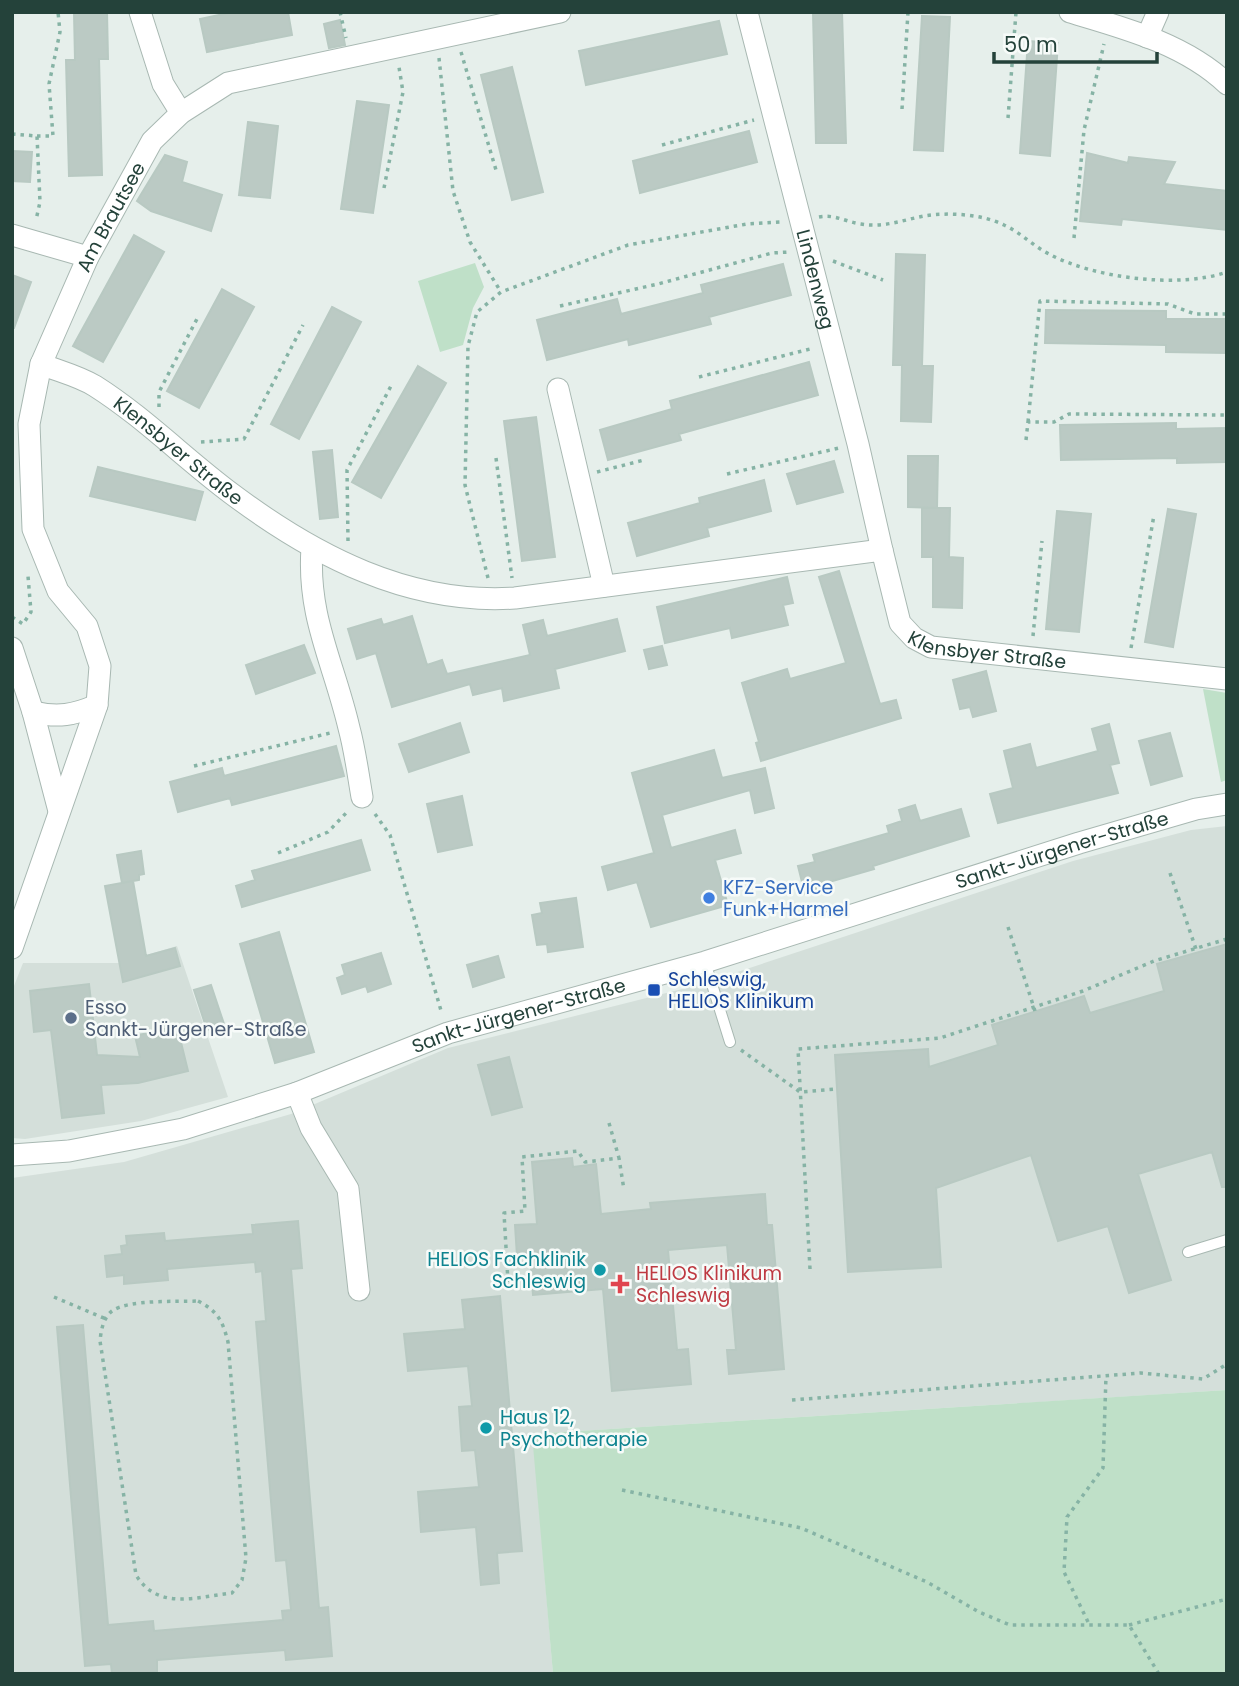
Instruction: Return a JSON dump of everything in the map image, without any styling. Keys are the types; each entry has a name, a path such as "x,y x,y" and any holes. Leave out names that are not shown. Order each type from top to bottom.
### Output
{"street":[{"path":"140,12 163,85 181,113"},
{"name":"Lindenweg","path":"747,12 858,444 882,550"},
{"path":"1070,12 1147,37 1210,68 1227,84"},
{"path":"1147,37 1158,12"},
{"name":"Am Brautsee","path":"12,948 97,705 100,666 87,626 58,591 33,529 29,424 41,364 88,257 152,141 181,113 228,83 551,13"},
{"path":"22,238 88,257"},
{"name":"Klensbyer Straße","path":"41,364 93,384 233,495 312,548 340,562 429,594 515,598 882,550 900,623 914,638 932,647 1227,679"},
{"path":"558,389 604,586"},
{"path":"312,548 309,583 349,728 362,797"},
{"path":"12,648 33,712 59,811"},
{"path":"33,712 52,716 75,715 97,705"},
{"name":"Sankt-Jürgener-Straße","path":"12,1155 69,1151 183,1129 297,1093 448,1033 705,962 1079,843 1196,809 1227,804"},
{"path":"297,1093 311,1128 348,1189 359,1290"}],"lane":[{"path":"705,962 730,1042"},
{"path":"1188,1252 1227,1240"}],"path":[{"path":"12,134 52,136 49,84 60,32 58,12"},
{"path":"902,109 908,12"},
{"path":"1008,118 1016,12"},
{"path":"1074,238 1084,130 1110,24"},
{"path":"448,37 496,170"},
{"path":"448,37 453,191 470,242 501,292"},
{"path":"384,188 403,92 395,48"},
{"path":"662,145 773,115"},
{"path":"22,238 40,202 37,136"},
{"path":"493,599 465,485 468,346 477,312 501,292 628,245 747,224 801,221 829,215 861,225 890,224 927,215 962,215 1003,224 1048,254 1085,268 1167,281 1210,278 1227,272"},
{"path":"560,306 658,284 772,253 809,252 883,280"},
{"path":"1026,440 1040,301 1168,304 1195,314 1227,314"},
{"path":"148,426 158,413 159,392 199,314"},
{"path":"182,454 194,443 244,439 303,325"},
{"path":"699,377 832,343"},
{"path":"340,562 348,547 347,470 393,384"},
{"path":"1028,422 1054,422 1069,414 1227,415"},
{"path":"727,474 858,444"},
{"path":"496,458 515,598"},
{"path":"578,477 644,460"},
{"path":"1128,667 1154,515"},
{"path":"1031,659 1042,541"},
{"path":"12,617 23,624 31,612 27,574"},
{"path":"194,766 349,728"},
{"path":"278,853 328,832 362,797 390,835 437,998"},
{"path":"1170,873 1196,950"},
{"path":"1008,927 1035,1009"},
{"path":"810,1269 798,1049 940,1038 1035,1009 1154,961 1227,939"},
{"path":"730,1042 800,1092 837,1089"},
{"path":"609,1123 619,1158 624,1190"},
{"path":"508,1282 504,1213 525,1211 522,1157 578,1152 585,1162 619,1158"},
{"path":"54,1297 106,1319"},
{"path":"198,1301 211,1307 223,1321 228,1342 246,1558 242,1580 232,1593 167,1599 144,1588 136,1575 100,1341 106,1319 112,1311 128,1305 198,1301"},
{"path":"792,1400 1141,1373 1203,1379 1227,1364"},
{"path":"1088,1622 1064,1572 1067,1517 1103,1468 1106,1375"},
{"path":"622,1490 802,1528 928,1582 979,1612 1010,1625 1088,1622 1129,1625 1227,1600"},
{"path":"1129,1625 1159,1674"}],"shaded area":[{"name":"HELIOS Klinikum Schleswig","path":"1227,826 1227,1390 533,1434 553,1674 12,1674 12,1178 124,1162 291,1114 448,1048 698,985 1073,861 1191,830"},
{"path":"177,946 228,1097 141,1121 25,1139 12,1138 12,991 23,963 119,963"}],"green space":[{"path":"475,263 484,287 473,308 463,345 440,352 418,281"},
{"path":"1203,689 1227,693 1227,780 1221,782"},
{"path":"1227,1390 1227,1674 553,1674 532,1434"}],"building":[{"path":"74,12 107,12 108,59 99,59 102,175 69,176 66,60 75,60"},
{"path":"233,12 288,12 292,35 207,52 200,19"},
{"path":"813,12 842,12 846,143 816,143"},
{"path":"922,16 950,17 943,151 914,150"},
{"path":"340,20 345,45 329,48 324,24"},
{"path":"719,21 727,54 586,85 579,51"},
{"path":"1028,41 1058,43 1050,156 1020,153"},
{"path":"512,67 543,192 512,200 481,75"},
{"path":"357,101 389,105 373,213 341,209"},
{"path":"248,122 278,126 270,198 239,195"},
{"path":"749,131 757,162 640,193 633,161"},
{"path":"12,151 32,152 30,182 12,181"},
{"path":"1087,153 1128,163 1129,157 1175,162 1164,184 1227,191 1227,230 1122,219 1121,225 1080,221"},
{"path":"165,155 187,162 182,182 222,195 211,231 151,211 137,201"},
{"path":"134,235 164,252 103,362 73,346"},
{"path":"896,254 925,255 922,366 933,366 931,422 901,421 902,365 893,365"},
{"path":"783,264 791,295 709,317 711,324 629,345 628,339 547,360 537,320 617,299 621,314 703,293 701,285"},
{"path":"12,275 31,282 14,328 12,328"},
{"path":"222,289 254,307 199,408 167,391"},
{"path":"332,307 361,322 299,439 271,424"},
{"path":"1046,310 1166,311 1166,319 1227,319 1227,353 1166,352 1166,345 1045,343"},
{"path":"809,362 818,395 679,434 681,440 608,460 600,430 672,409 670,401"},
{"path":"418,366 446,383 381,498 352,482"},
{"path":"536,417 555,557 522,561 504,421"},
{"path":"1176,423 1176,429 1227,428 1227,462 1177,463 1177,458 1061,460 1060,425"},
{"path":"332,450 338,517 320,519 313,452"},
{"path":"908,456 938,456 937,508 908,507"},
{"path":"834,461 843,492 797,504 787,474"},
{"path":"98,467 203,492 195,520 90,496"},
{"path":"764,480 771,511 707,528 709,536 637,556 628,523 700,503 699,498"},
{"path":"922,508 950,508 949,557 963,558 962,608 933,607 933,557 922,557"},
{"path":"1168,509 1196,514 1173,647 1145,642"},
{"path":"1057,511 1091,514 1079,632 1046,629"},
{"path":"839,571 880,704 896,700 901,718 761,761 756,743 759,742 742,683 787,669 790,679 846,663 819,577"},
{"path":"787,577 793,603 783,605 788,625 732,638 730,628 665,643 657,607"},
{"path":"412,616 427,665 442,660 447,674 530,655 523,625 543,620 547,636 617,619 625,651 555,669 559,688 504,701 502,688 473,695 470,684 392,707 376,653 357,659 348,629 381,619 383,625"},
{"path":"304,645 315,673 256,694 246,665"},
{"path":"662,646 667,665 649,669 644,650"},
{"path":"986,671 996,711 973,717 970,707 960,709 953,680"},
{"path":"460,723 469,752 409,772 399,744"},
{"path":"1109,724 1119,763 1110,765 1118,793 998,823 990,794 1013,788 1004,751 1030,744 1036,768 1098,751 1092,729"},
{"path":"1170,733 1182,776 1151,785 1139,741"},
{"path":"336,746 344,776 232,805 230,798 178,812 170,782 222,768 224,776"},
{"path":"714,750 722,778 765,768 774,808 755,813 750,790 662,815 671,848 735,830 741,853 715,860 728,905 651,927 637,882 608,890 602,867 654,853 632,773"},
{"path":"462,796 472,845 438,852 427,804"},
{"path":"915,805 920,821 961,809 969,836 873,866 874,869 829,882 830,888 805,894 798,866 815,862 813,855 889,833 887,826 902,821 899,810"},
{"path":"361,840 370,870 242,907 236,886 255,880 252,871"},
{"path":"141,851 144,874 139,875 139,880 122,883 117,855"},
{"path":"133,881 146,956 175,948 180,966 123,982 105,886"},
{"path":"576,898 583,947 548,952 547,944 537,945 532,915 542,913 540,903"},
{"path":"279,932 314,1052 275,1063 240,944"},
{"path":"1227,944 1227,1187 1222,1187 1212,1152 1138,1174 1171,1280 1129,1293 1108,1226 1058,1241 1031,1155 936,1188 941,1267 848,1272 835,1055 928,1049 929,1067 998,1045 992,1025 1084,996 1090,1013 1164,991 1157,964"},
{"path":"381,953 391,984 368,992 366,986 342,994 337,978 345,975 342,965"},
{"path":"498,956 504,977 473,987 467,965"},
{"path":"89,984 97,1055 140,1057 135,1036 177,1026 188,1071 138,1083 101,1085 104,1113 62,1118 51,1030 34,1032 30,991"},
{"path":"211,985 224,1024 207,1030 194,990"},
{"path":"509,1057 522,1107 492,1115 478,1065"},
{"name":"HELIOS Fachklinik Schleswig","path":"572,1158 573,1167 596,1164 601,1214 651,1209 650,1203 765,1194 767,1225 772,1225 784,1369 729,1374 727,1350 736,1350 727,1245 668,1250 677,1350 688,1349 691,1384 612,1391 603,1289 533,1295 530,1255 517,1256 515,1225 537,1224 532,1162"},
{"path":"298,1221 302,1268 291,1269 319,1608 328,1607 332,1656 286,1660 285,1650 157,1660 157,1672 136,1674 112,1674 111,1664 85,1666 57,1327 83,1325 108,1625 153,1621 154,1631 283,1620 282,1611 291,1610 286,1560 276,1561 256,1322 266,1321 262,1271 256,1272 255,1262 167,1269 168,1280 124,1284 124,1275 107,1277 105,1256 122,1254 121,1246 127,1245 126,1236 164,1233 165,1241 253,1234 252,1225"},
{"name":"Haus 12, Psychotherapie","path":"500,1296 522,1551 497,1553 499,1583 481,1585 476,1527 421,1532 418,1492 479,1487 475,1450 462,1451 459,1407 472,1406 468,1366 408,1371 404,1334 465,1329 462,1300"}],"place":[{"name":"KFZ-Service Funk+Harmel","path":"709,898"},
{"name":"Schleswig, HELIOS Klinikum","path":"654,990"},
{"name":"Esso Sankt-Jürgener-Straße","path":"71,1018"},
{"name":"HELIOS Fachklinik Schleswig","path":"600,1270"},
{"name":"HELIOS Klinikum Schleswig","path":"620,1284"},
{"name":"Haus 12, Psychotherapie","path":"486,1428"}]}
